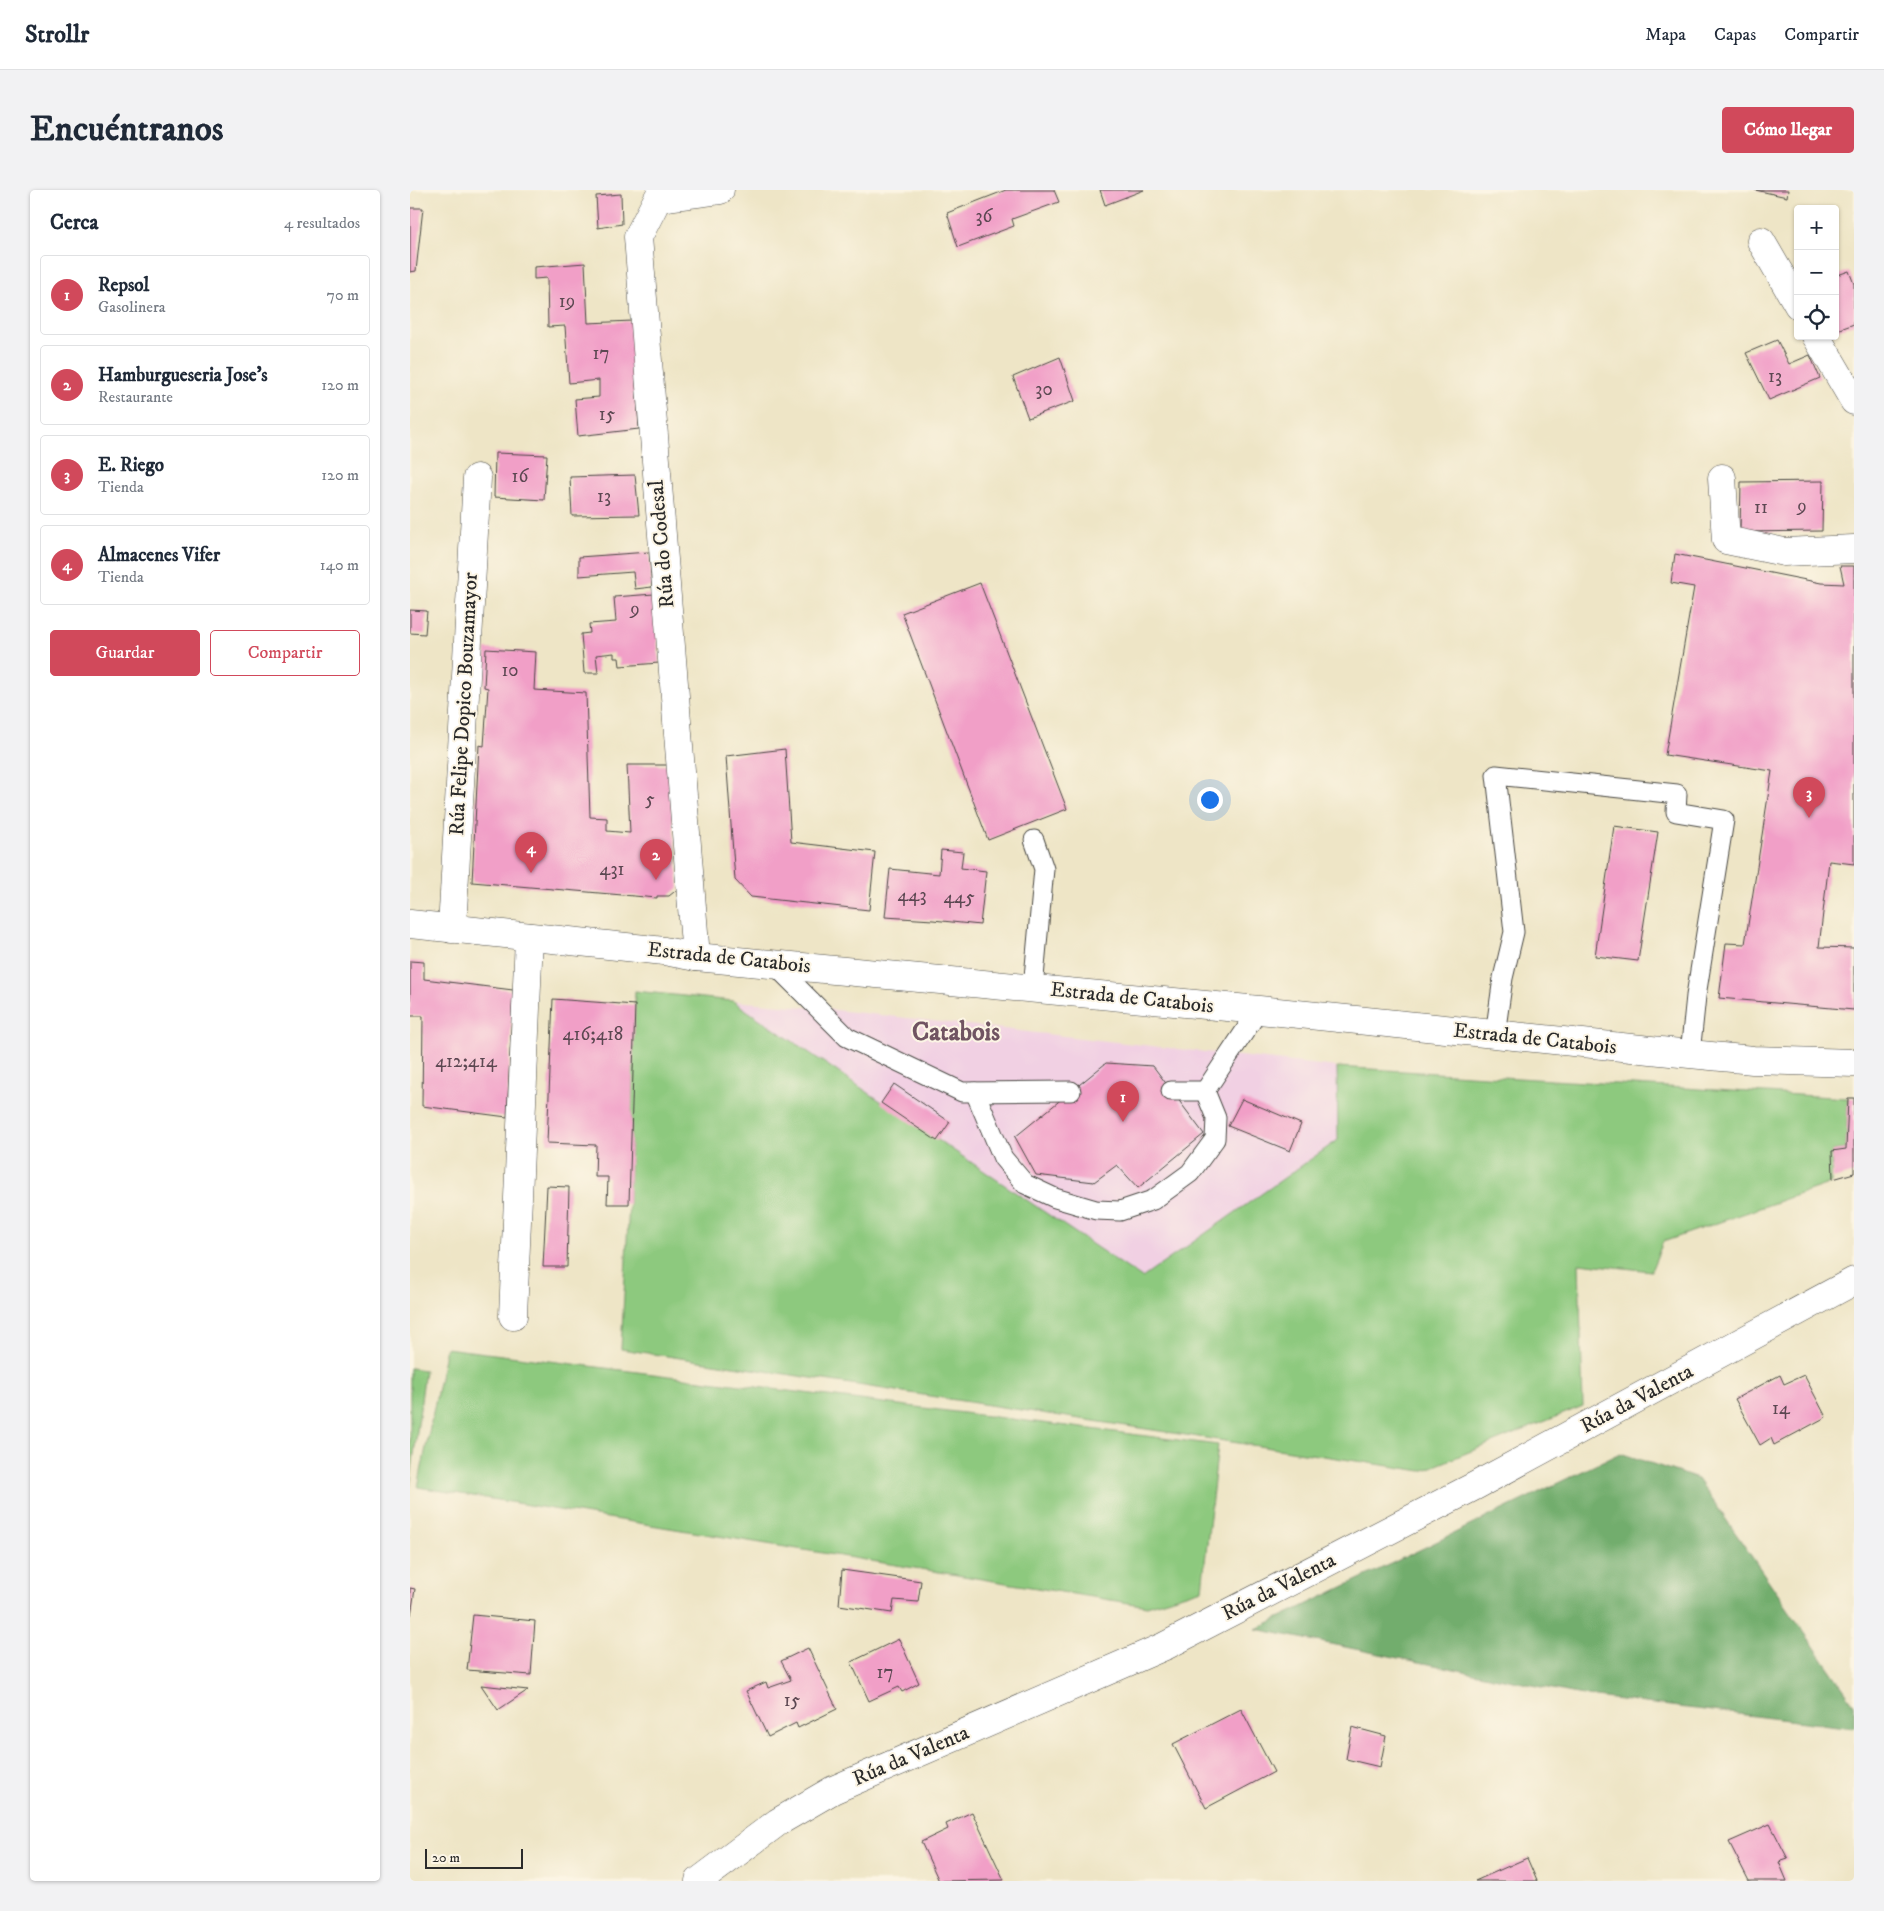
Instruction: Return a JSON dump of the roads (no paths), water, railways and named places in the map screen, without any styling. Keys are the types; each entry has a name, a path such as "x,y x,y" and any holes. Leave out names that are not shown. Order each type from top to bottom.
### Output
{"street":[{"name":"Rúa do Codesal","path":"696,957 638,237 658,198 720,190"},
{"path":"1761,241 1794,298"},
{"path":"1818,340 1854,401"},
{"name":"Rúa Felipe Dopico Bouzamayor","path":"452,929 476,478"},
{"path":"1722,478 1726,540 1784,552 1854,549"},
{"name":"Estrada de Catabois","path":"410,924 664,951 696,957 1259,1010 1690,1054 1753,1060 1854,1063"},
{"path":"513,1316 529,937"},
{"name":"Rúa da Valenta","path":"699,1881 778,1822 833,1790 1165,1646 1475,1486 1854,1281"}],"lane":[{"path":"1495,1034 1503,978 1514,932 1496,775 1678,794 1676,812 1724,820 1696,996 1690,1054"},
{"path":"1032,988 1044,869 1034,840"},
{"path":"773,963 847,1037 962,1092 1071,1091"},
{"path":"1205,1091 1259,1010"},
{"path":"1172,1091 1205,1091"},
{"path":"976,1092 1003,1158 1025,1184 1055,1198 1096,1210 1120,1211 1153,1200 1190,1173 1216,1139 1216,1118 1205,1091"}],"place":[{"name":"E. Riego","path":"1809,818"},
{"name":"Almacenes Vifer","path":"531,873"},
{"name":"Hamburgueseria Jose's","path":"656,880"},
{"name":"Repsol","path":"1123,1122"}],"district":[{"name":"Catabois","path":"956,1032"}]}
